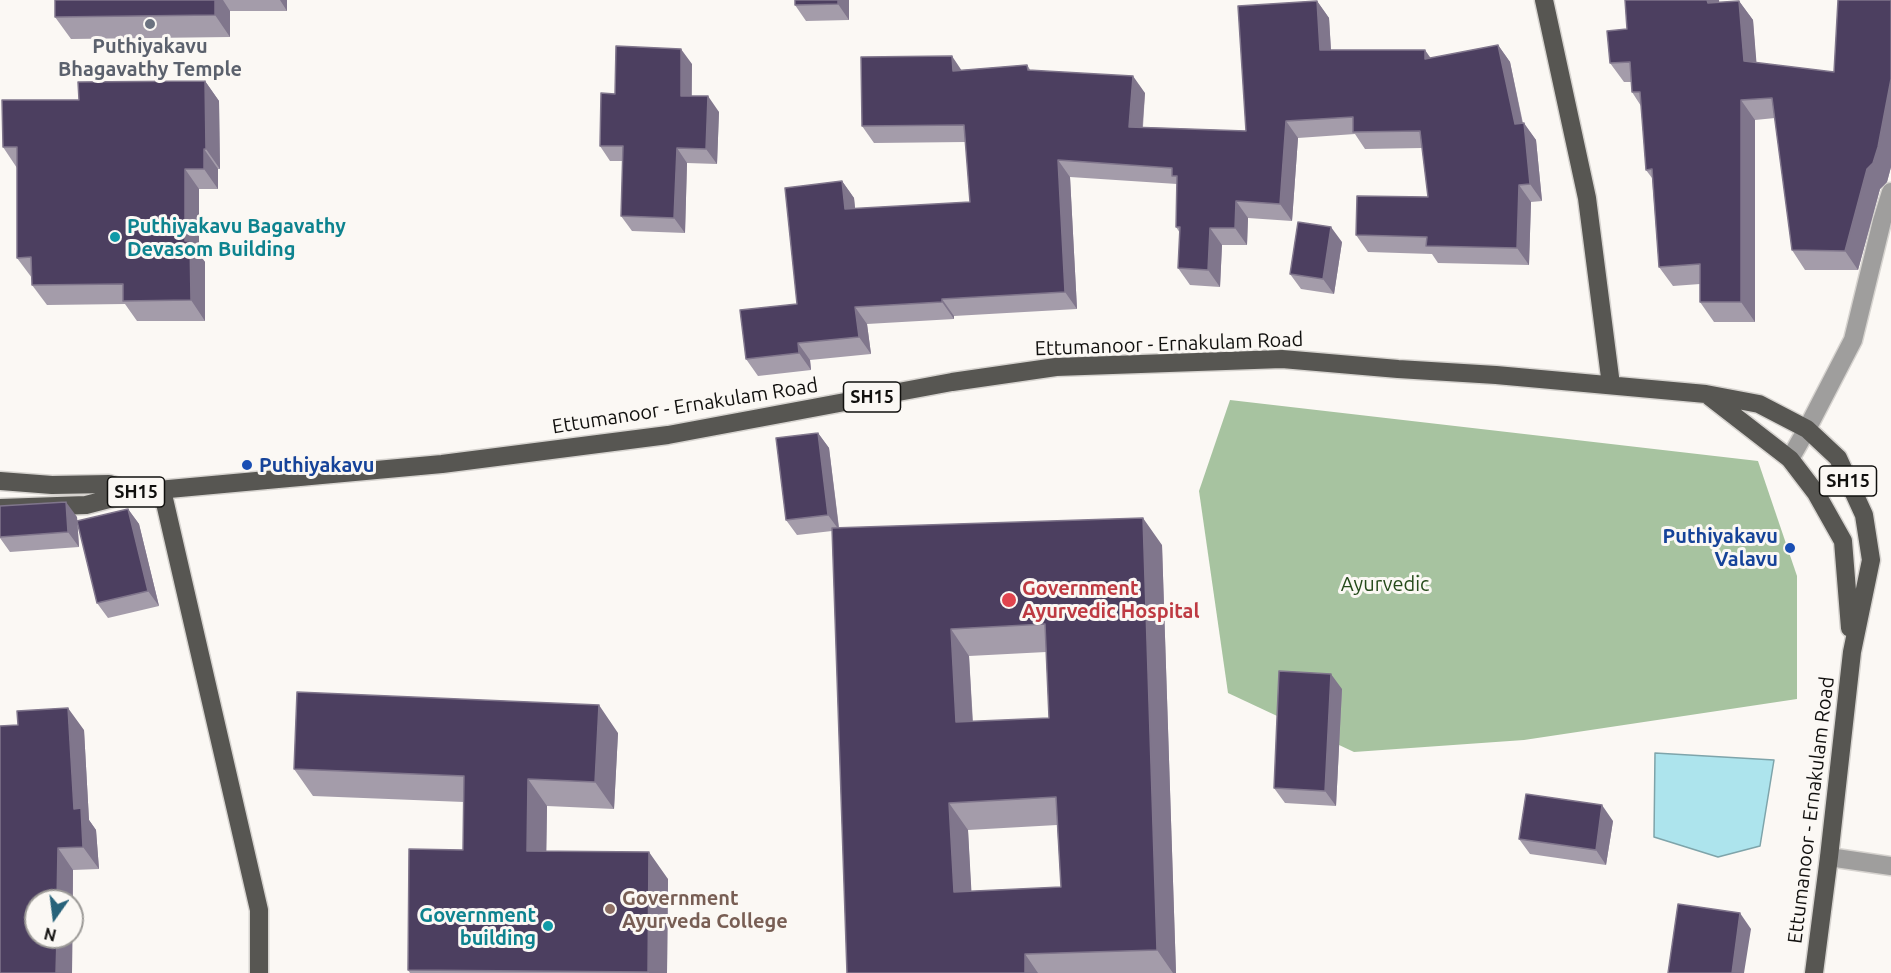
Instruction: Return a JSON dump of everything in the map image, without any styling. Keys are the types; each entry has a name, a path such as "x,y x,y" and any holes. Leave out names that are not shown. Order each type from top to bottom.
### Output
{"main road":[{"path":"1544,0 1587,198 1611,385"},
{"name":"Ettumanoor - Ernakulam Road","path":"0,508 86,505 136,492 442,464 668,435 952,382 1056,367 1282,359 1611,385 1706,394 1759,404 1807,429 1838,458 1864,515 1870,560 1852,652 1814,973"},
{"name":"Ettumanoor - Ernakulam Road","path":"1706,394 1790,459 1816,493 1844,541 1852,652"},
{"name":"Ettumanoor - Ernakulam Road","path":"0,481 52,485 110,484 136,492"},
{"path":"162,490 259,910 259,973"}],"street":[{"path":"1790,459 1853,340 1891,192"},
{"path":"1829,857 1891,866"}],"green space":[{"name":"Ayurvedic","path":"1230,400 1758,461 1797,576 1797,699 1524,740 1354,752 1228,693 1199,491"}],"water":[{"path":"1655,753 1774,760 1760,846 1718,857 1654,837"}],"building":[{"path":"55,0 215,0 215,15 55,17"},
{"path":"795,0 838,0 838,4 795,5"},
{"path":"1625,0 1707,0 1708,3 1739,1 1744,61 1834,72 1838,0 1891,0 1891,79 1878,147 1873,163 1867,169 1845,251 1792,250 1772,98 1741,100 1741,302 1700,302 1700,264 1659,267 1652,169 1646,170 1640,92 1632,92 1630,62 1610,63 1607,31 1627,29"},
{"path":"1317,1 1320,50 1425,50 1425,59 1498,45 1515,124 1524,123 1530,184 1519,185 1517,248 1426,246 1427,237 1356,235 1357,196 1428,197 1420,131 1353,132 1353,117 1286,121 1280,204 1236,201 1235,228 1210,228 1208,270 1178,268 1180,227 1176,227 1177,176 1172,176 1172,168 1058,160 1065,292 855,307 859,337 798,343 799,353 746,359 740,310 797,304 785,188 842,181 845,209 970,202 964,125 862,126 861,57 952,56 953,71 1027,65 1028,70 1133,76 1129,127 1246,131 1238,6"},
{"path":"616,46 681,49 681,96 708,96 706,149 677,148 674,218 621,216 623,146 600,146 601,93 615,94"},
{"path":"205,81 204,169 185,169 185,241 190,241 191,300 123,301 123,284 32,285 31,257 17,258 17,147 3,147 2,100 79,100 78,82"},
{"path":"1298,222 1331,227 1323,279 1290,274"},
{"path":"818,433 828,515 786,520 776,438"},
{"path":"66,502 68,532 0,537 0,506"},
{"path":"128,509 148,591 97,603 77,521"},
{"path":"1143,518 1157,950 1025,954 1025,973 847,973 832,528","holes":["1045,624 1049,718 956,722 951,629","1056,797 1061,887 954,892 949,803"]},
{"path":"1279,671 1331,674 1325,791 1274,788"},
{"path":"297,692 599,705 595,782 528,779 527,851 649,852 648,972 408,970 409,849 463,850 464,776 294,769"},
{"path":"68,708 74,809 81,808 83,847 58,848 57,889 24,889 24,949 57,949 56,973 0,973 0,726 18,725 17,711"},
{"path":"1526,794 1602,805 1596,850 1519,839"},
{"path":"1678,904 1740,913 1732,973 1668,973"}],"place":[{"name":"Puthiyakavu Bhagavathy Temple","path":"150,24"},
{"name":"Puthiyakavu Bagavathy Devasom Building","path":"115,237"},
{"name":"Puthiyakavu","path":"247,465"},
{"name":"Puthiyakavu Valavu","path":"1790,548"},
{"name":"Government Ayurvedic Hospital","path":"1009,600"},
{"name":"Government Ayurveda College","path":"610,909"},
{"name":"Government building","path":"548,926"}]}
